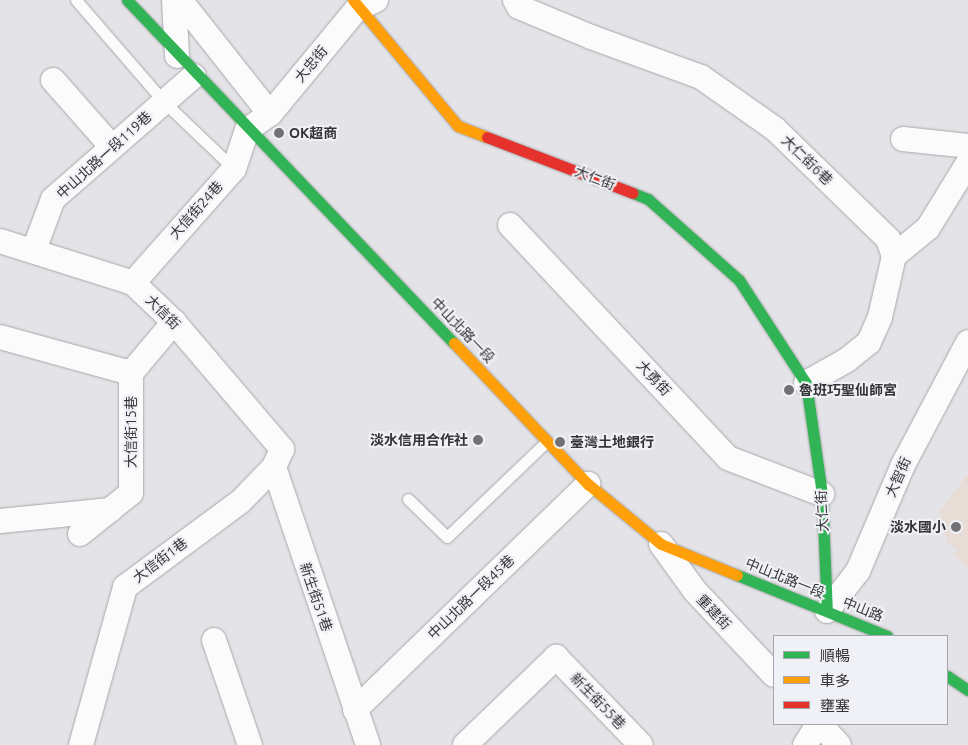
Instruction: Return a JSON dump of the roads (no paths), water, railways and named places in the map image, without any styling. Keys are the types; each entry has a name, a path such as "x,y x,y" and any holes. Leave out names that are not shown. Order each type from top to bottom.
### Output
{"main road":[{"name":"中山北路一段","path":"127,0 194,76 489,378 545,443 588,484 661,544 827,611"},
{"name":"大仁街","path":"362,3 458,126 648,199 739,280 806,383 822,494 827,611"},
{"name":"中山路","path":"827,611 882,635"},
{"path":"948,677 968,690"}],"street":[{"path":"174,0 177,56"},
{"path":"180,0 270,114"},
{"name":"大仁街6巷","path":"515,0 519,7 591,37 701,77 775,129 888,239 894,256"},
{"name":"大忠街","path":"247,130 270,114 362,3"},
{"name":"中山北路一段119巷","path":"34,250 53,199 194,76"},
{"path":"53,80 112,147"},
{"name":"大信街24巷","path":"133,283 234,169 247,130"},
{"path":"902,138 968,146"},
{"path":"806,383 847,360 869,342 880,317 894,256 928,228 968,163"},
{"name":"大勇街","path":"510,225 728,458 822,494"},
{"name":"大信街","path":"0,242 34,250 133,283 174,322 278,458"},
{"path":"0,337 131,373 174,322"},
{"name":"大智街","path":"827,611 858,571 903,465 968,342"},
{"name":"大信街15巷","path":"80,534 131,493 131,373"},
{"name":"新生街51巷","path":"278,458 355,710 368,745"},
{"name":"大信街1巷","path":"81,745 125,587 240,502 278,458"},
{"name":"中山北路一段45巷","path":"355,710 588,484"},
{"path":"0,521 110,510"},
{"name":"重建街","path":"661,544 695,591 773,674"},
{"path":"214,640 250,745"},
{"name":"新生街55巷","path":"465,745 556,657 641,745"},
{"path":"806,745 818,725"},
{"path":"820,725 839,745"}],"lane":[{"path":"76,0 164,102 234,169"},
{"path":"408,499 447,537 545,443"}],"place":[{"name":"OK超商","path":"279,133"},
{"name":"魯班巧聖仙師宮","path":"789,390"},
{"name":"淡水信用合作社","path":"478,440"},
{"name":"臺灣土地銀行","path":"560,442"},
{"name":"淡水國小","path":"956,527"}]}
